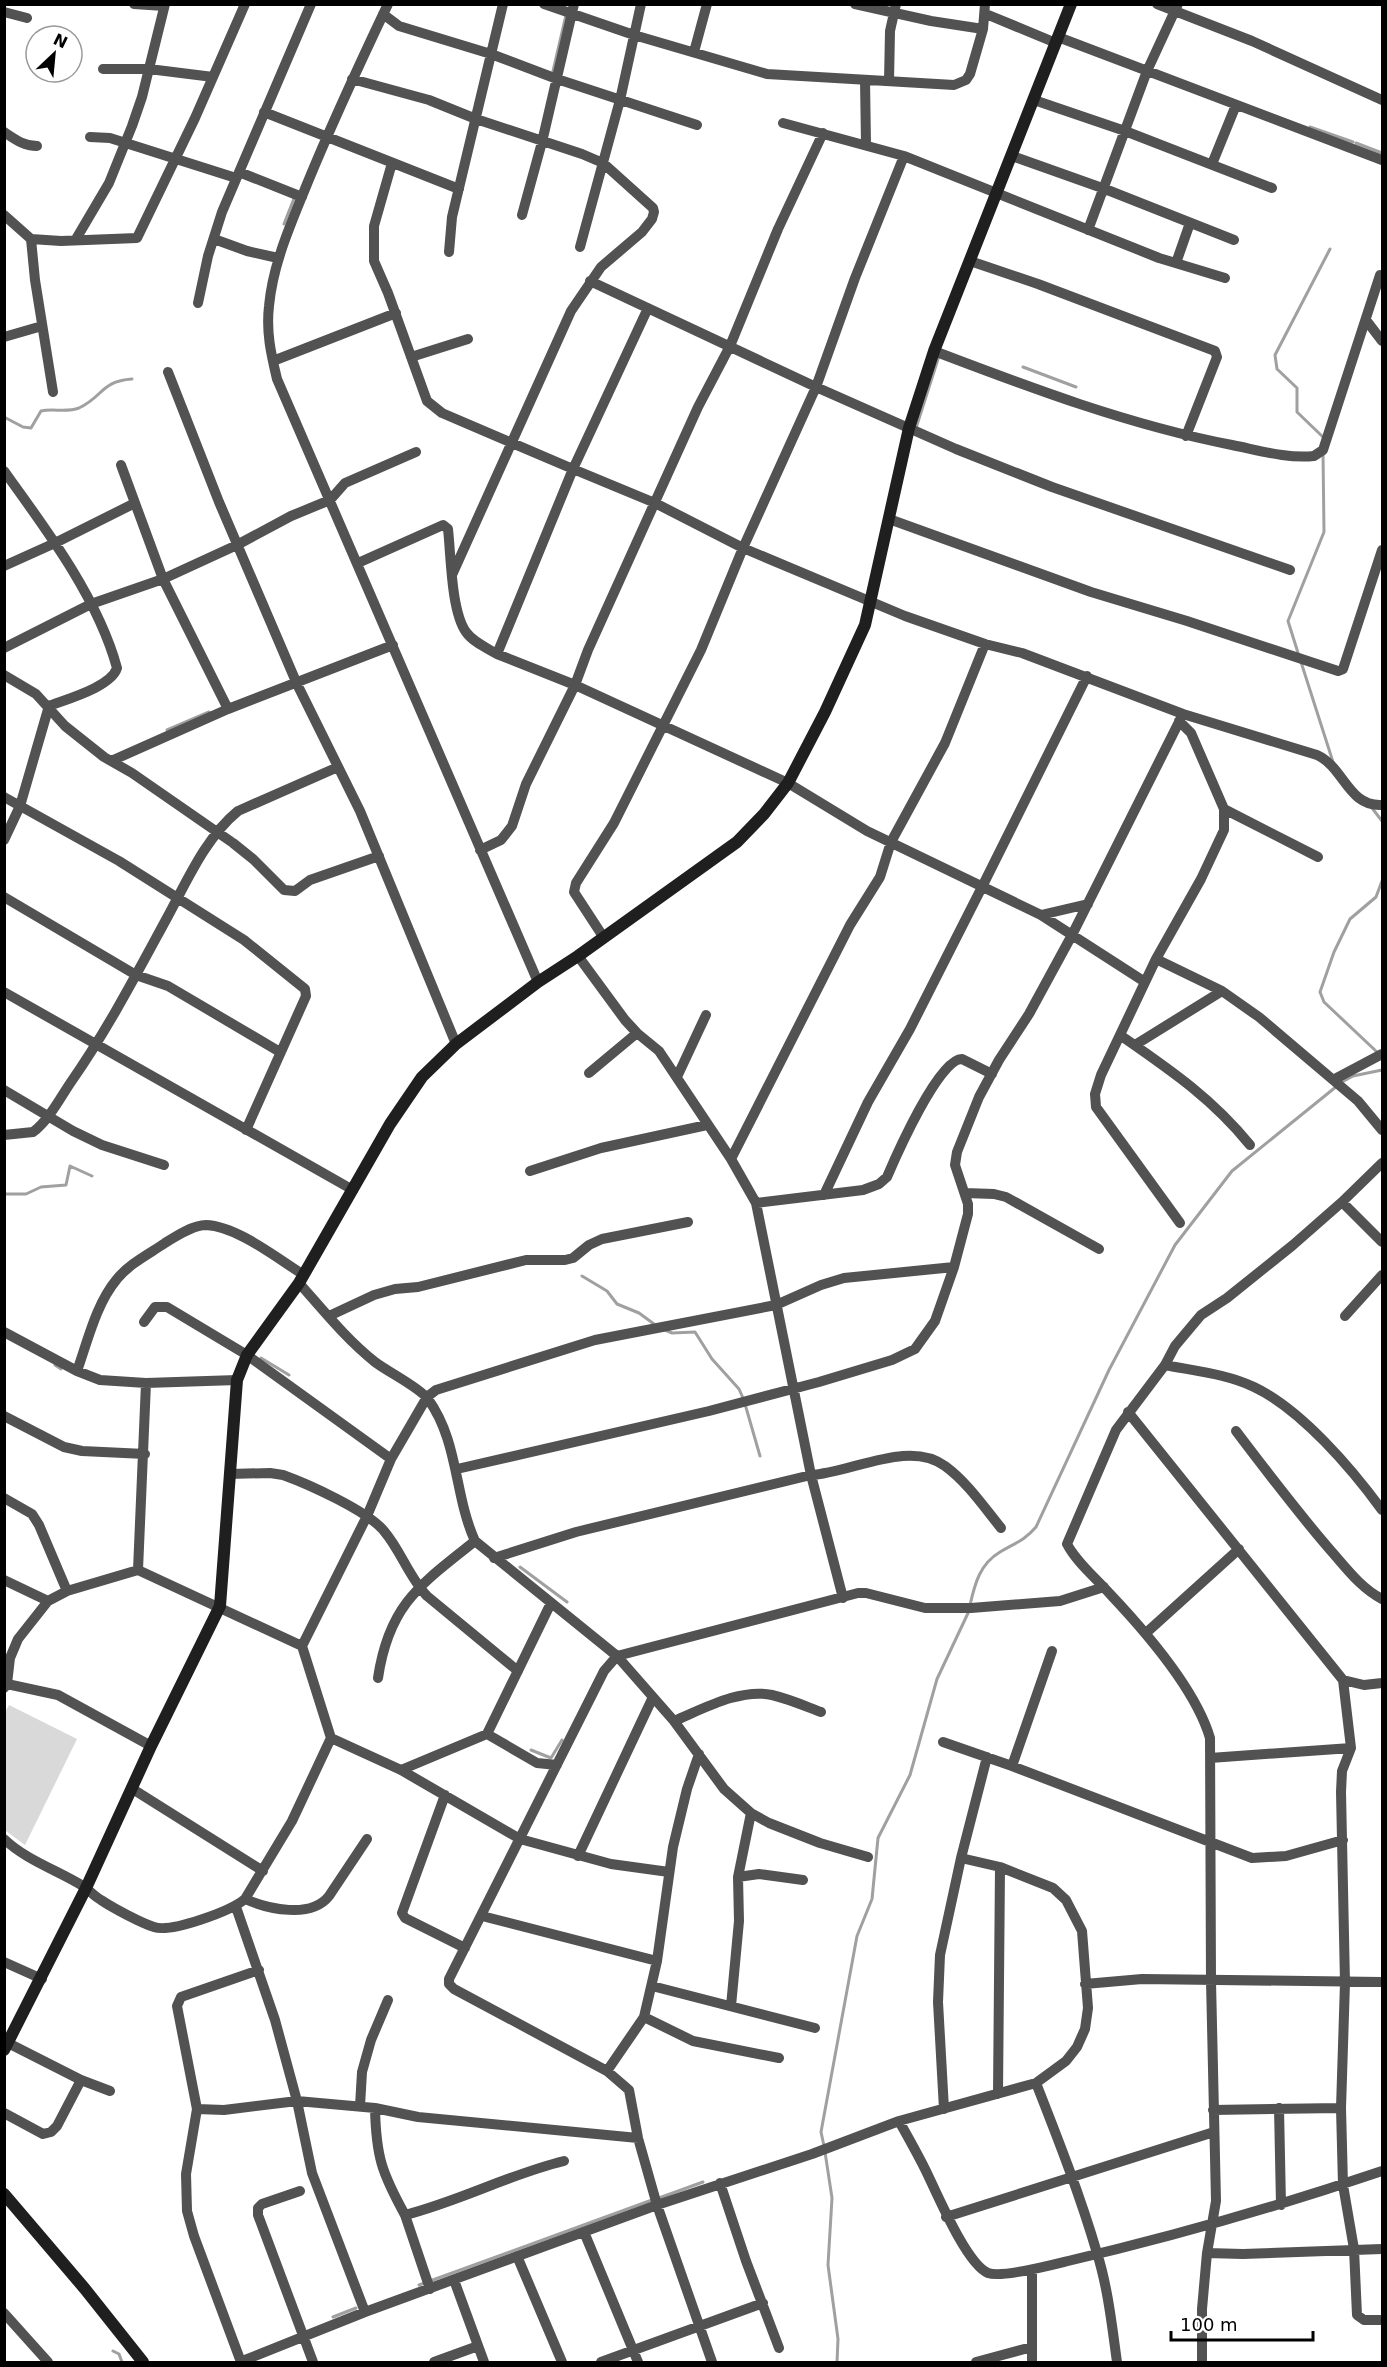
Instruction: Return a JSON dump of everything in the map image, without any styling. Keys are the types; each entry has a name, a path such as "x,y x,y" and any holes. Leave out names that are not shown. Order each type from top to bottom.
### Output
{"main road":[{"path":"6,2047 42,1979 151,1746 220,1606 237,1380 247,1355 301,1279 390,1124 422,1077 456,1044 538,982 604,938 737,842 764,814 788,783 825,712 865,625 909,428 934,351 1071,4"},
{"path":"4,2194 85,2289 143,2362"}],"street":[{"path":"76,240 109,183 142,97 149,69 164,5 134,4"},
{"path":"4,215 31,239 61,241 137,238 245,4"},
{"path":"198,303 213,238 237,175 311,4"},
{"path":"449,252 452,217 503,4"},
{"path":"543,4 573,9 634,35 767,74 947,85 959,83 970,74 983,29 985,9 1057,40 1147,71 1383,160"},
{"path":"580,247 620,100 641,4"},
{"path":"694,52 708,4"},
{"path":"855,4 895,9 983,29"},
{"path":"1157,4 1176,8 1383,100"},
{"path":"1088,230 1147,71 1176,8"},
{"path":"538,982 278,378 268,328 269,306 278,258 327,136 385,9 399,26 491,54 556,79 696,125"},
{"path":"522,215 542,142 573,9"},
{"path":"889,81 890,31 895,9"},
{"path":"4,12 27,18"},
{"path":"103,69 149,69 213,77"},
{"path":"352,79 429,100 476,119 603,163 653,208 654,212 652,219 642,232 601,267 571,311 539,377 452,575"},
{"path":"865,80 866,144"},
{"path":"1034,100 1125,131 1272,188"},
{"path":"1212,164 1236,105"},
{"path":"264,112 459,189"},
{"path":"783,123 904,156 1088,230 1176,263 1225,278"},
{"path":"4,132 21,143 38,146"},
{"path":"480,850 501,840 512,826 526,784 575,685 588,650 698,407 730,346 778,229 823,133"},
{"path":"90,137 110,138 175,159 237,175 302,197"},
{"path":"604,938 574,889 614,823 701,650 743,548 816,387 855,278 904,156"},
{"path":"1012,156 1105,189 1234,240"},
{"path":"393,163 374,226 372,243 374,261 396,313 427,401 434,408 654,503 743,548 906,616 1087,676 1181,718 1323,758 1356,797 1365,803 1383,805"},
{"path":"1176,263 1190,223"},
{"path":"213,238 247,251 278,258"},
{"path":"31,239 53,392"},
{"path":"970,261 1038,284 1215,351 1216,357 1186,436"},
{"path":"934,351 1089,408 1186,436 1305,457 1319,454 1323,450 1380,276"},
{"path":"590,281 816,387 956,449 1052,487 1290,570"},
{"path":"497,654 573,469 648,308"},
{"path":"273,361 396,313"},
{"path":"1366,320 1383,341"},
{"path":"4,337 42,326"},
{"path":"411,357 468,339"},
{"path":"168,372 237,545 297,684 380,856 456,1044"},
{"path":"4,648 91,604 163,579 237,545 291,516 330,500 345,483 416,452"},
{"path":"121,465 163,579 228,708"},
{"path":"4,471 55,543 91,604 114,658 116,673 112,678 95,688 49,706"},
{"path":"4,566 135,503"},
{"path":"890,519 1091,592 1338,672 1343,669 1383,550"},
{"path":"358,562 443,525 448,529 452,575 461,623 472,639 497,654 575,685 788,783 845,819 1041,915 1145,982"},
{"path":"731,1159 850,925 880,877 891,842 945,743 985,644"},
{"path":"111,761 228,708 297,684 393,645"},
{"path":"4,675 21,684 49,706 65,726 111,761 217,831 253,859 284,890 295,891 310,880 380,856"},
{"path":"824,1195 868,1102 910,1029 1087,676"},
{"path":"5,840 20,806 49,706"},
{"path":"1180,1223 1096,1107 1095,1094 1156,959 1201,879 1224,830 1224,809 1191,733 1181,718"},
{"path":"457,1469 709,1411 892,1360 915,1349 935,1321 954,1267 968,1214 968,1204 955,1165 957,1152 979,1097 1029,1014 1072,935 1181,718"},
{"path":"4,1135 33,1132 48,1115 97,1046 217,831 238,811 338,767"},
{"path":"4,797 119,861 244,940 279,966 307,992 246,1130"},
{"path":"1224,809 1318,857"},
{"path":"4,897 136,975 168,986 280,1052"},
{"path":"1041,915 1088,904"},
{"path":"578,956 637,1033 659,1051 731,1159 756,1203 810,1475 843,1598"},
{"path":"1156,959 1222,991 1259,1017 1358,1101 1383,1130"},
{"path":"1135,1045 1222,991"},
{"path":"4,992 353,1190"},
{"path":"677,1077 706,1015"},
{"path":"589,1073 637,1033"},
{"path":"1120,1035 1184,1079 1228,1118 1250,1144"},
{"path":"1333,1080 1383,1054"},
{"path":"756,1203 863,1190 879,1184 887,1178 918,1112 951,1062 962,1059 992,1074"},
{"path":"4,1090 73,1131 102,1145 164,1165"},
{"path":"530,1171 601,1148 708,1125"},
{"path":"1202,2362 1202,2308 1207,2253 1216,2201 1211,1981 1210,1738 1196,1707 1146,1633 1067,1544 1116,1430 1166,1365 1175,1346 1201,1315 1268,1265 1342,1202 1383,1163"},
{"path":"965,1193 994,1194 1006,1197 1099,1249"},
{"path":"1342,1202 1383,1242"},
{"path":"329,1316 396,1289 418,1287 526,1260 565,1260 573,1258 589,1245 602,1239 688,1222"},
{"path":"77,1371 103,1299 127,1268 178,1234 205,1225 222,1228 241,1236 301,1279 329,1316 375,1361 427,1397 445,1431 457,1469 468,1525 475,1541 617,1656 674,1721 724,1789 751,1813 769,1822 820,1843 868,1857"},
{"path":"240,1903 263,1872 292,1821 331,1738 302,1646 367,1516 391,1459 427,1397 446,1386 595,1340 776,1305 844,1278 954,1267"},
{"path":"1345,1316 1383,1275"},
{"path":"144,1322 155,1307 167,1307 247,1355 391,1459"},
{"path":"4,1332 77,1371 100,1380 146,1383 237,1380"},
{"path":"1166,1365 1229,1378 1254,1387 1282,1404 1321,1439 1381,1504"},
{"path":"138,1570 145,1454 146,1383"},
{"path":"1128,1412 1343,1680 1352,1749 1342,1771 1345,1983 1341,2108 1343,2185 1354,2249 1357,2315 1364,2320 1383,2320"},
{"path":"4,1416 64,1447 82,1451 145,1454"},
{"path":"1236,1431 1271,1478 1362,1586 1383,1599"},
{"path":"494,1558 576,1532 810,1475 830,1474 901,1455 928,1457 945,1466 1001,1528"},
{"path":"229,1474 283,1475 377,1522 401,1555 418,1587 441,1610 518,1671"},
{"path":"4,1498 23,1508 36,1520 67,1591"},
{"path":"378,1678 381,1656 398,1615 418,1587 475,1541"},
{"path":"1146,1633 1239,1550"},
{"path":"151,1746 58,1695 6,1686 9,1665 18,1639 48,1601 67,1591 138,1570 220,1606 302,1646"},
{"path":"4,1580 48,1601"},
{"path":"712,2362 697,2325 657,2205 638,2138 629,2090 607,2072 454,1989 448,1979 482,1916 604,1671 617,1656 866,1593 925,1608 1002,1607 1060,1601 1104,1587"},
{"path":"401,1770 487,1734 551,1603"},
{"path":"1012,1766 1052,1651"},
{"path":"1343,1680 1364,1685 1383,1683"},
{"path":"674,1721 734,1697 758,1694 771,1695 821,1712"},
{"path":"578,1856 653,1696"},
{"path":"487,1734 537,1763 557,1765"},
{"path":"331,1738 401,1770 520,1839 611,1864 669,1872"},
{"path":"943,1742 1252,1858 1286,1856 1343,1840"},
{"path":"1210,1758 1352,1749"},
{"path":"607,2072 644,2017 657,1961 680,1812 699,1754"},
{"path":"944,2109 938,2002 940,1955 961,1858 987,1757"},
{"path":"537,1763 547,1784"},
{"path":"131,1788 263,1872"},
{"path":"445,1796 402,1913 405,1918 465,1948"},
{"path":"731,2006 739,1921 738,1877 751,1813"},
{"path":"4,1839 15,1849 86,1888 103,1902 154,1928 174,1927 240,1903 271,1908 315,1907 324,1903 367,1839"},
{"path":"259,1970 182,1997 177,2006 197,2109 186,2174 187,2211 194,2236 241,2362 365,2312 657,2205 812,2154 899,2121 1036,2083 1066,2061 1077,2047 1085,2029 1088,2008 1084,1984 1082,1931 1066,1900 1053,1888 1000,1866 961,1858"},
{"path":"998,2094 1000,1866"},
{"path":"738,1877 759,1874 803,1880"},
{"path":"240,1903 297,2101 312,2173 365,2312"},
{"path":"482,1916 657,1961"},
{"path":"4,1962 42,1979"},
{"path":"1084,1984 1142,1979 1383,1982"},
{"path":"652,1986 814,2028"},
{"path":"360,2106 362,2072 371,2040 388,2000"},
{"path":"644,2017 693,2041 779,2058"},
{"path":"6,2047 110,2091"},
{"path":"4,2113 43,2134 51,2132 57,2126 81,2080"},
{"path":"1036,2083 1098,2254 1110,2311 1117,2362"},
{"path":"197,2109 224,2110 297,2101 360,2106 418,2117 638,2138"},
{"path":"375,2108 378,2159 387,2183 405,2215 430,2289"},
{"path":"1279,2108 1281,2205"},
{"path":"1213,2110 1341,2108"},
{"path":"899,2121 926,2171 946,2217 977,2263 988,2273 1032,2270 1098,2254 1281,2205 1383,2171"},
{"path":"946,2217 1214,2132"},
{"path":"405,2215 427,2210 527,2172 564,2161"},
{"path":"720,2183 779,2348"},
{"path":"300,2191 262,2204 258,2208 258,2215 313,2362"},
{"path":"584,2232 638,2362"},
{"path":"1207,2253 1250,2254 1383,2249"},
{"path":"518,2256 562,2362"},
{"path":"1032,2270 1032,2362"},
{"path":"454,2280 484,2362"},
{"path":"601,2362 697,2325 763,2303"},
{"path":"4,2313 48,2362"},
{"path":"434,2362 478,2346"},
{"path":"976,2362 1032,2347"}],"shaded area":[{"path":"9,1705 77,1739 25,1845 6,1831 5,1827 4,1714"}],"waterway":[{"path":"553,71 566,15"},
{"path":"1310,127 1353,142"},
{"path":"1356,143 1382,153"},
{"path":"284,224 295,196"},
{"path":"1323,437 1297,412 1297,388 1277,369 1275,355 1330,249"},
{"path":"916,428 939,356"},
{"path":"1023,367 1076,387"},
{"path":"4,417 23,427 31,428 41,411 79,408 108,386 122,380 132,379"},
{"path":"1299,656 1288,621 1324,532 1323,452"},
{"path":"1301,662 1333,762"},
{"path":"167,730 209,712"},
{"path":"1372,808 1382,821"},
{"path":"1377,1052 1324,1002 1320,992 1334,952 1350,919 1376,897 1382,881"},
{"path":"1342,1082 1353,1076 1382,1070"},
{"path":"970,1605 976,1582 988,1562 1023,1539 1036,1527 1109,1370 1175,1245 1232,1171 1337,1086"},
{"path":"4,1194 26,1194 41,1187 66,1185 70,1166 92,1176"},
{"path":"582,1276 607,1291 617,1304 639,1313 654,1324"},
{"path":"665,1330 672,1333 695,1332 712,1359 739,1389 743,1398"},
{"path":"261,1358 289,1375"},
{"path":"55,1365 61,1369"},
{"path":"745,1404 760,1456"},
{"path":"520,1567 567,1602"},
{"path":"824,2146 821,2132 857,1936 872,1899 878,1838 910,1775 937,1679 969,1611"},
{"path":"531,1750 551,1758 562,1740"},
{"path":"825,2152 832,2198 828,2265 838,2339 837,2362"},
{"path":"659,2198 703,2182"},
{"path":"419,2285 652,2200"},
{"path":"333,2317 356,2308"},
{"path":"113,2351 119,2354 122,2362"}]}
